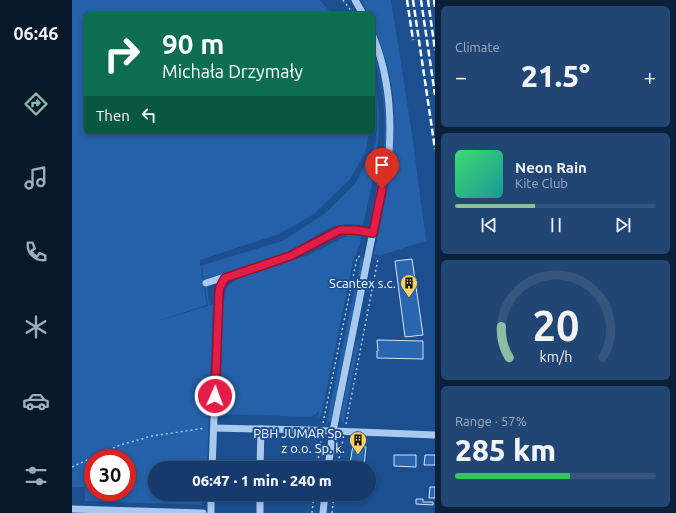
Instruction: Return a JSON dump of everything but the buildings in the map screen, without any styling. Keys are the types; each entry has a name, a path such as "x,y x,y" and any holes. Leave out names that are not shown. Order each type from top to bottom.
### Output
{"street":[{"path":"355,0 362,12"},
{"path":"329,461 333,431 388,160 390,127 389,99 385,76 375,43"},
{"path":"206,283 290,256 340,230 355,230 373,233"},
{"path":"212,461 219,293 220,287 225,278"},
{"path":"214,427 435,435"},
{"path":"260,429 260,461"},
{"path":"210,513 211,501"},
{"path":"260,501 260,513"},
{"path":"323,513 324,501"},
{"path":"72,509 203,513"}],"path":[{"path":"343,0 352,12"},
{"path":"317,461 357,258 360,255 378,259 339,461"},
{"path":"72,467 120,445 152,436 214,427"},
{"path":"312,513 313,501"},
{"path":"332,513 333,501"}],"shaded area":[{"path":"72,0 320,0 330,12 84,12 84,134 369,134 365,153 350,179 314,214 279,234 200,260 200,266 282,241 323,215 355,184 376,142 376,90 379,108 378,143 363,225 345,224 335,226 325,230 291,251 261,262 204,279 201,269 207,305 154,322 208,306 205,286 207,286 210,305 213,304 207,461 148,461 148,501 204,501 201,505 85,501 136,501 136,449 84,449 84,487 72,487"},
{"path":"361,0 391,0 412,134 426,241 381,255 374,254 393,155 393,94 388,67 375,28 375,12 367,12"},
{"path":"375,54 383,91 386,113 386,135 384,157 372,220 370,223 383,155 385,127 383,97"},
{"path":"350,234 361,235 360,244 353,261 321,416 318,417 319,411 311,417 220,414 223,304 226,289 238,278 306,256"},
{"path":"361,258 364,258 332,419 326,425"},
{"path":"360,337 343,425 340,418 356,342"}],"railway":[{"path":"407,0 413,40"},
{"path":"413,0 435,149"},
{"path":"421,0 435,95"},
{"path":"428,0 435,50"},
{"path":"434,0 435,7"}],"place":[{"name":"Scantex s.c.","path":"409,298"},
{"name":"PBH JUMAR Sp. z o.o. Sp. k.","path":"358,455"}],"route":[{"path":"215,396 219,293 220,287 225,278 276,262 310,247 340,230 355,230 373,233 382,189"}]}
